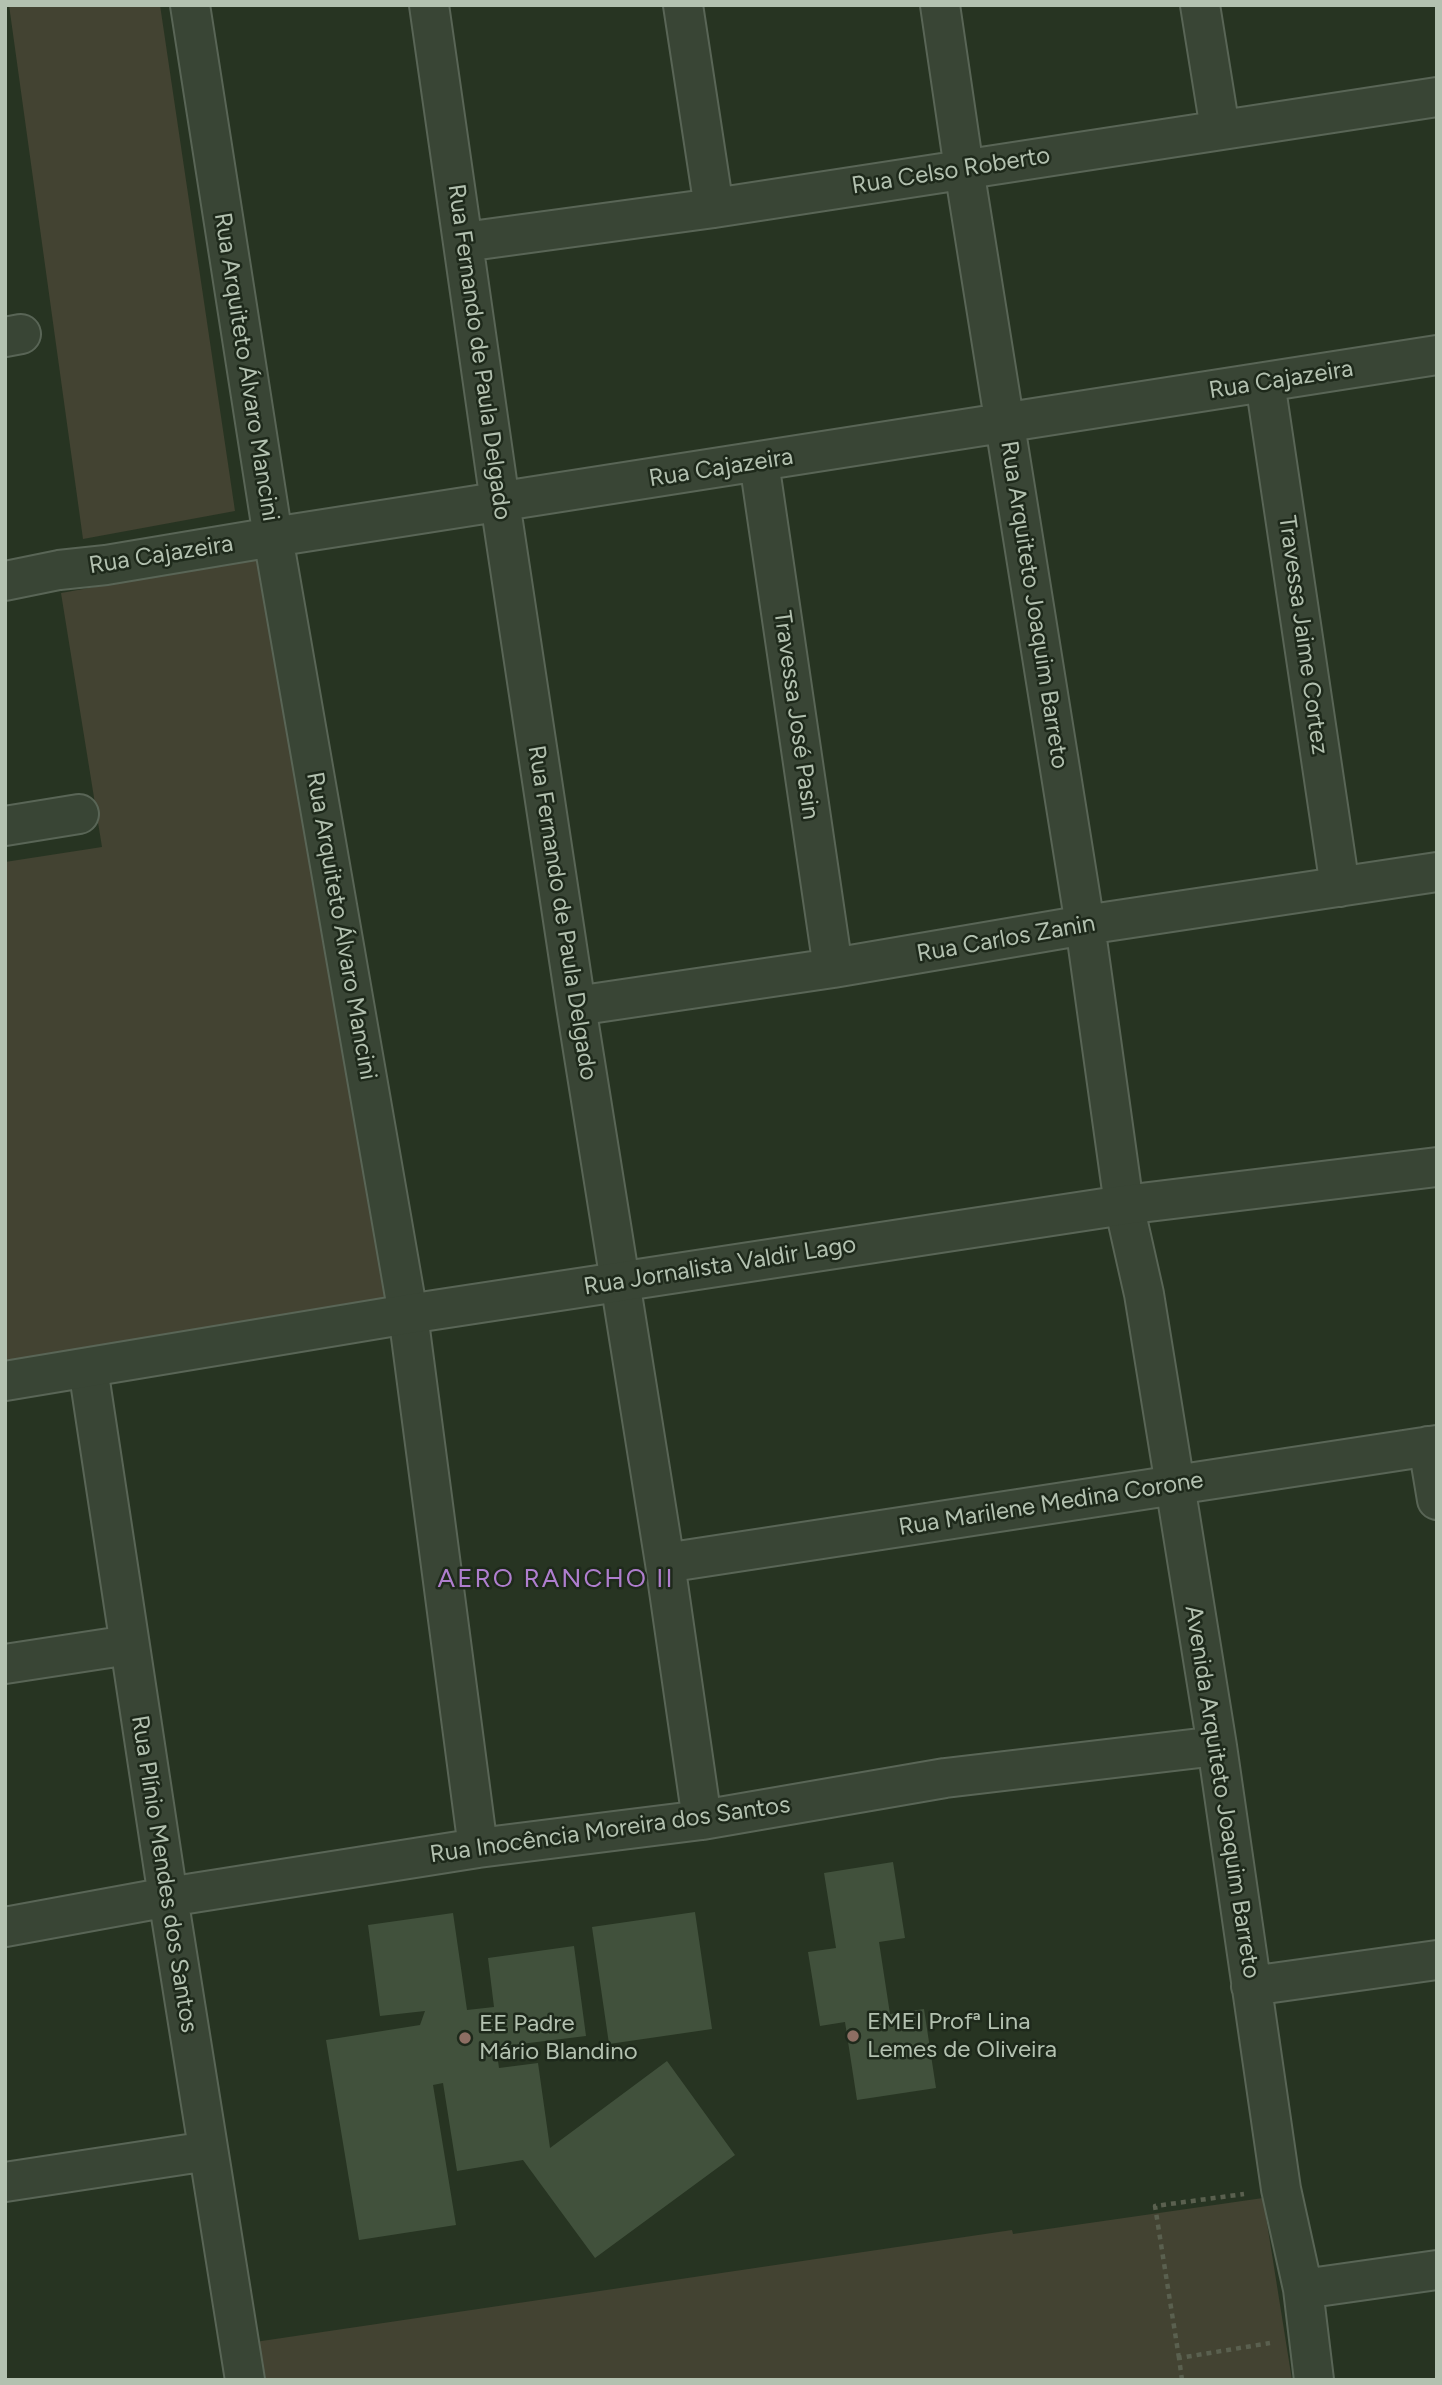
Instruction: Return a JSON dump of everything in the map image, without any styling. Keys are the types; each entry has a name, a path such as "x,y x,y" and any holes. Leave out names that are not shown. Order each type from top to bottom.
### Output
{"street":[{"name":"Rua Arquiteto Álvaro Mancini","path":"190,5 273,537 408,1314 478,1849"},
{"name":"Rua Fernando de Paula Delgado","path":"429,5 500,502 702,1820"},
{"path":"683,5 714,208"},
{"name":"Rua Arquiteto Joaquim Barreto","path":"940,5 1085,925 1124,1205"},
{"path":"1200,5 1220,129"},
{"name":"Rua Celso Roberto","path":"464,242 714,208 1437,97"},
{"name":"Rua Cajazeira","path":"5,581 59,570 106,565 1437,355"},
{"name":"Travessa Jaime Cortez","path":"1265,382 1340,887"},
{"name":"Travessa José Pasin","path":"759,462 832,968"},
{"path":"5,826 79,814"},
{"name":"Rua Carlos Zanin","path":"576,1006 1437,872"},
{"name":"Rua Jornalista Valdir Lago","path":"5,1381 408,1314 1124,1205 1437,1167"},
{"name":"Avenida Arquiteto Joaquim Barreto","path":"1124,1205 1144,1294 1175,1485 1217,1746 1281,2189 1303,2289 1314,2380"},
{"name":"Rua Plínio Mendes dos Santos","path":"88,1368 245,2380"},
{"path":"1433,1445 1437,1500"},
{"name":"Rua Marilene Medina Corone","path":"664,1563 1433,1445"},
{"path":"5,1664 129,1645"},
{"name":"Rua Inocência Moreira dos Santos","path":"5,1927 168,1897 478,1849 702,1820 945,1778 1217,1746"},
{"path":"1251,1986 1437,1960"},
{"path":"5,2182 208,2151"},
{"path":"1303,2289 1437,2270"}],"path":[{"path":"1182,2380 1155,2206 1281,2189"},
{"path":"1179,2358 1309,2336"}],"green space":[{"path":"9,5 160,5 235,511 83,539"},
{"path":"257,558 394,1301 5,1361 5,862 102,847 61,593"},
{"path":"1263,2198 1292,2380 262,2380 255,2342 1012,2230 1013,2234"}],"building":[{"path":"893,1862 905,1938 879,1942 890,2014 924,2009 936,2088 857,2100 845,2022 820,2026 808,1952 836,1948 824,1873"},
{"path":"695,1912 712,2029 609,2044 592,1927"},
{"path":"453,1913 467,2010 494,2007 488,1958 574,1946 586,2036 496,2047 499,2068 538,2063 550,2148 667,2061 735,2155 595,2258 523,2160 457,2171 443,2083 433,2085 456,2225 359,2240 326,2040 420,2025 425,2011 380,2016 368,1925"}],"place":[{"name":"EMEI Profª Lina Lemes de Oliveira","path":"853,2036"},
{"name":"EE Padre Mário Blandino","path":"465,2038"}],"district":[{"name":"AERO RANCHO II","path":"556,1579"}]}
